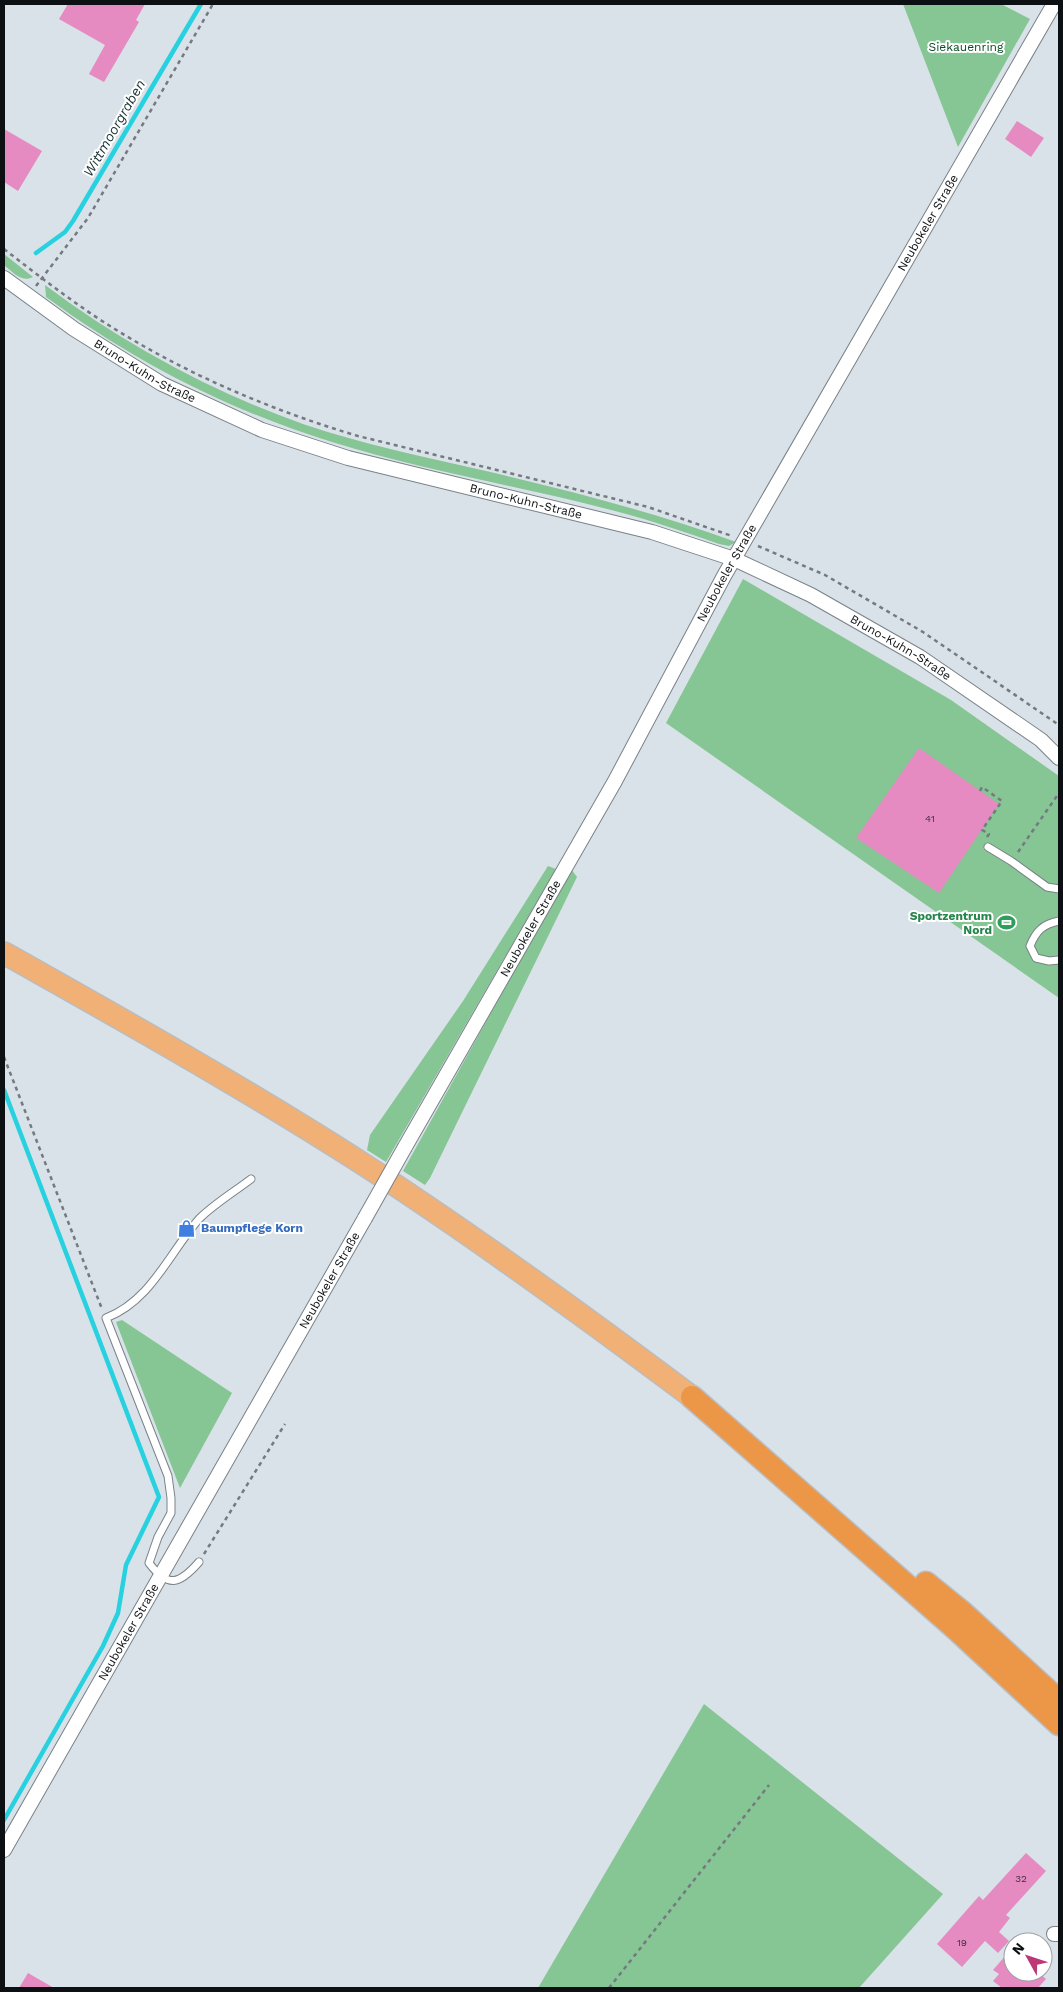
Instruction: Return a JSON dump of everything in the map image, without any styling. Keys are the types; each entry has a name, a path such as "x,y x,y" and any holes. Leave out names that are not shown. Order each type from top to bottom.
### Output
{"highway":[{"path":"692,1397 781,1464 964,1613 1059,1701"},
{"path":"692,1397 946,1620 1059,1724"}],"main road":[{"path":"4,954 155,1037 362,1163 506,1260 692,1397"}],"street":[{"name":"Neubokeler Straße","path":"4,1850 615,782 734,559 1054,4"},
{"name":"Bruno-Kuhn-Straße","path":"4,278 74,330 162,384 262,430 348,458 643,529 734,559 811,595 905,648 1041,740 1059,748"},
{"name":"Bruno-Kuhn-Straße","path":"1041,740 1059,758"}],"lane":[{"path":"986,844 1047,887 1059,889"},
{"path":"1059,922 1048,923 1035,933 1030,946 1036,958 1049,961 1059,960"},
{"path":"199,1562 188,1575 173,1581 160,1577 149,1563 158,1537 170,1513 171,1498 168,1476 106,1318 114,1315 145,1292 200,1219 250,1179"}],"path":[{"path":"28,296 88,218 213,4"},
{"path":"4,249 99,319 155,353 211,382 273,408 358,436 648,507 745,540 825,575 923,632 1059,725"},
{"path":"980,790 982,787 1002,801 982,830 989,834 986,844"},
{"path":"1011,861 1059,793"},
{"path":"4,1057 106,1318"},
{"path":"199,1562 285,1424"},
{"path":"610,1988 769,1785"}],"green space":[{"name":"Siekauenring","path":"903,4 1001,4 1030,19 958,147"},
{"path":"4,254 33,277 25,279 14,273 4,265"},
{"path":"45,285 75,307 137,346 201,381 268,411 303,424 370,444 612,503 736,542 729,546 719,544 667,526 580,502 402,462 332,442 255,415 183,382 79,321 46,297"},
{"path":"743,579 951,700 1059,776 1059,998 666,723"},
{"path":"548,866 556,869 386,1162 367,1150 370,1135 463,1001"},
{"path":"571,869 577,877 425,1185 403,1171"},
{"path":"122,1320 232,1393 180,1488 116,1322"},
{"path":"704,1704 943,1894 859,1988 538,1988"}],"building":[{"path":"68,4 145,4 136,20 139,22 104,82 89,74 105,45 59,19"},
{"path":"1017,121 1044,138 1031,157 1005,139"},
{"path":"4,129 42,151 18,191 4,182"},
{"name":"Sportzentrum Nord","path":"919,748 999,804 939,893 856,838"},
{"path":"1026,1853 1046,1871 1006,1915 1010,1918 999,1932 1003,1936 1003,1948 998,1953 985,1941 962,1967 937,1944 979,1896 983,1900"},
{"path":"1003,1958 1003,1982 1043,1982 1038,1988 1002,1988 993,1981 999,1974 993,1970"},
{"path":"28,1973 54,1988 19,1988"}],"waterway":[{"name":"Wittmoorgraben","path":"36,253 65,232 73,221 201,4"},
{"path":"4,1090 159,1497 126,1565 118,1613 103,1646 4,1820"}],"place":[{"name":"Sportzentrum Nord","path":"1006,923"},
{"name":"Baumpflege Korn","path":"187,1228"}]}
